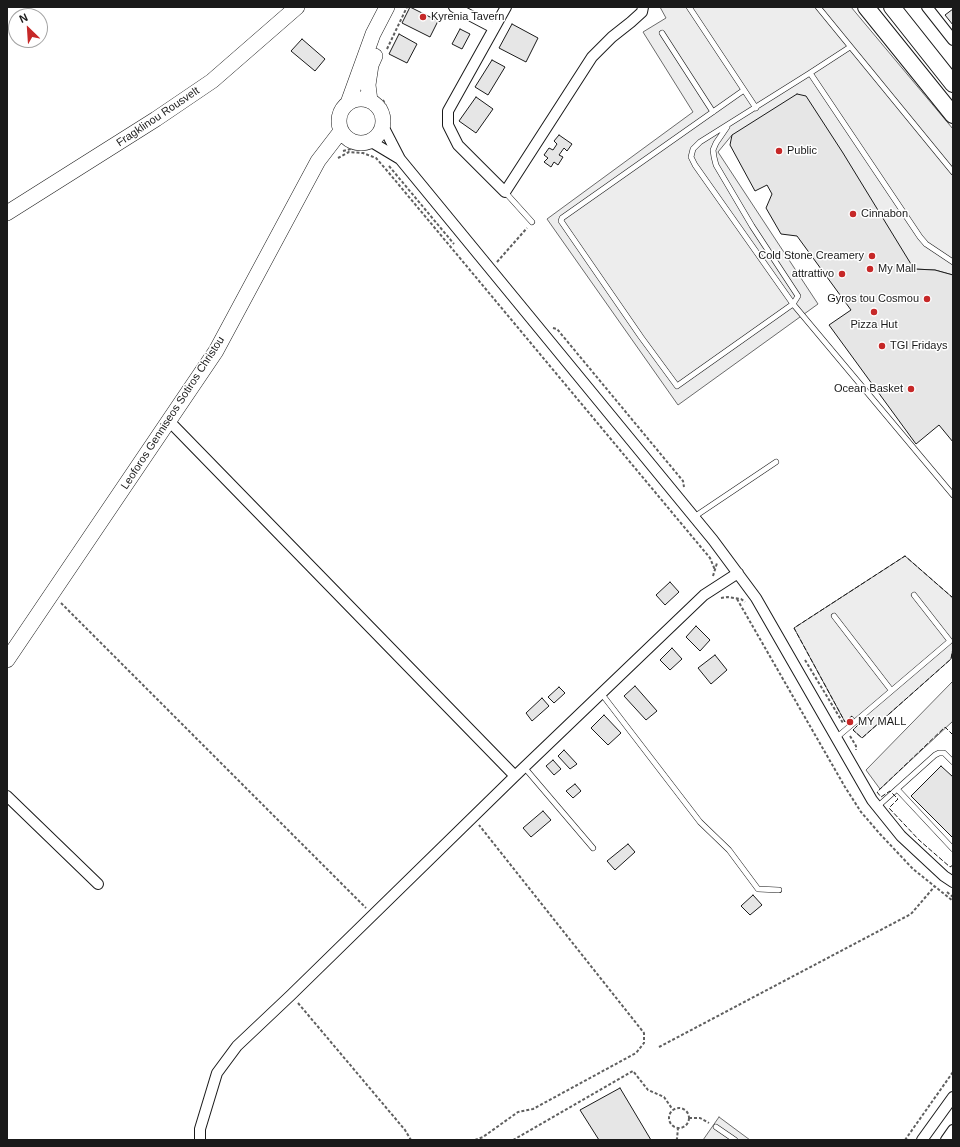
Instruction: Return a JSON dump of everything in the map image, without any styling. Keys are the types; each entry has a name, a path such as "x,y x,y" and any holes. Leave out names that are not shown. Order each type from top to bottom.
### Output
{"main road":[{"name":"Fragklinou Rousvelt","path":"7,213 156,119 212,81 297,7"},
{"path":"387,7 373,34 348,103 340,113 340,125 345,141 364,143 370,148 386,124 376,99 368,85 371,65 395,7"},
{"path":"866,7 953,115"},
{"path":"892,7 953,84"},
{"path":"348,103 359,99 376,99"},
{"name":"Leoforos Genniseos Sotiros Christou","path":"7,660 216,351 318,161 328,158 345,141"}],"street":[{"path":"454,7 494,28"},
{"path":"506,7 448,112 448,125 458,145 505,192 592,57 612,37 642,12 643,7"},
{"path":"927,7 953,40"},
{"path":"386,124 400,159 713,540 756,598 877,807 901,836 953,882"},
{"path":"370,148 400,159"},
{"path":"169,422 515,776"},
{"path":"200,1140 200,1128 217,1073 237,1046 524,767 704,595 738,573"},
{"path":"7,796 98,884"},
{"path":"922,1140 953,1097"},
{"path":"946,1140 953,1130"}],"lane":[{"path":"689,7 756,108"},
{"path":"818,7 953,172"},
{"path":"662,33 713,112"},
{"path":"850,47 756,108 700,142 693,149 691,157 692,161 794,304 953,495"},
{"path":"810,73 920,237 926,244 953,262"},
{"path":"729,125 720,136 713,150 716,165 752,226 798,296 794,304 677,386 641,338 560,221 562,218 744,90"},
{"path":"505,192 532,222"},
{"path":"694,517 776,462"},
{"path":"836,738 950,641 914,595"},
{"path":"834,616 891,690"},
{"path":"601,693 700,822 729,850 758,889 779,890"},
{"path":"877,807 935,755 944,753 953,762"},
{"path":"524,767 593,848"},
{"path":"897,789 953,848"},
{"path":"716,1127 735,1140"}],"path":[{"path":"386,50 407,7"},
{"path":"376,99 387,108 386,124"},
{"path":"345,141 349,148 370,148 384,161"},
{"path":"328,158 349,152 363,153 376,158 710,558 716,570 716,560"},
{"path":"388,165 456,246"},
{"path":"496,263 532,222"},
{"path":"51,594 373,915"},
{"path":"721,598 728,597 737,599"},
{"path":"473,817 644,1033 644,1043 636,1053 533,1109 518,1112 483,1137 475,1140"},
{"path":"659,1047 911,914 937,883"},
{"path":"291,995 405,1130 411,1140"},
{"path":"513,1140 633,1071 648,1090 664,1097 673,1110"},
{"path":"905,1140 953,1072"},
{"path":"679,1108 687,1112 689,1118 687,1124 678,1128 670,1122 670,1116 673,1110 679,1108"},
{"path":"689,1118 700,1118 716,1127"},
{"path":"676,1140 678,1128"}],"shaded area":[{"path":"660,7 851,7 953,129 953,275 935,270 914,269 732,135 718,152 818,304 678,405 547,219 693,112 643,32 666,18"},
{"path":"905,556 953,598 953,648 951,659 862,738 853,730 859,724 852,716 845,722 794,628"},
{"path":"953,681 953,721 880,789 866,770"},
{"path":"719,1117 750,1140 703,1140"}],"building":[{"path":"410,7 438,21 430,37 402,23"},
{"path":"953,9 953,25 945,15"},
{"path":"512,24 538,38 526,62 499,48"},
{"path":"460,29 470,34 462,49 452,44"},
{"path":"399,34 417,44 407,63 389,54"},
{"path":"302,39 325,59 315,71 291,51"},
{"path":"492,60 505,67 488,95 475,87"},
{"name":"My Mall","path":"797,94 806,96 843,153 914,269 935,270 953,275 953,442 939,425 916,444 829,325 851,310 797,236 781,234 766,208 772,194 767,185 755,191 730,145 732,135"},
{"path":"476,97 493,109 476,133 459,121"},
{"path":"559,135 572,144 567,151 564,148 559,155 563,157 558,165 554,162 551,167 544,162 548,158 544,155 549,148 553,150 557,144 554,141"},
{"path":"670,582 679,592 665,605 656,595"},
{"path":"696,626 710,640 700,651 686,637"},
{"path":"672,648 682,659 670,670 660,660"},
{"path":"715,655 727,670 711,684 698,668"},
{"path":"635,686 657,711 646,720 624,696"},
{"path":"559,687 565,693 554,703 548,697"},
{"path":"542,698 549,706 532,721 526,713"},
{"path":"604,715 621,733 608,745 591,728"},
{"path":"564,750 577,764 570,769 558,756"},
{"path":"553,760 561,769 554,775 546,766"},
{"path":"941,766 953,777 953,838 911,796"},
{"path":"575,784 581,791 573,798 566,791"},
{"path":"543,811 551,820 531,837 523,828"},
{"path":"628,844 635,852 615,870 607,861"},
{"path":"753,895 762,905 750,915 741,906"},
{"path":"620,1088 651,1140 599,1140 580,1110"}],"fence":[{"path":"852,716 845,722 794,628 905,556 953,598"},
{"path":"859,724 853,730 862,738 951,659 953,648"},
{"path":"953,735 945,727 877,792 881,797 890,791 898,799 889,808 919,840 950,867 953,865"}],"place":[{"name":"Kyrenia Tavern","path":"423,17"},
{"name":"Public","path":"779,151"},
{"name":"Cinnabon","path":"853,214"},
{"name":"Cold Stone Creamery","path":"872,256"},
{"name":"My Mall","path":"870,269"},
{"name":"attrattivo","path":"842,274"},
{"name":"Gyros tou Cosmou","path":"927,299"},
{"name":"Pizza Hut","path":"874,312"},
{"name":"TGI Fridays","path":"882,346"},
{"name":"Ocean Basket","path":"911,389"},
{"name":"MY MALL","path":"850,722"}]}
